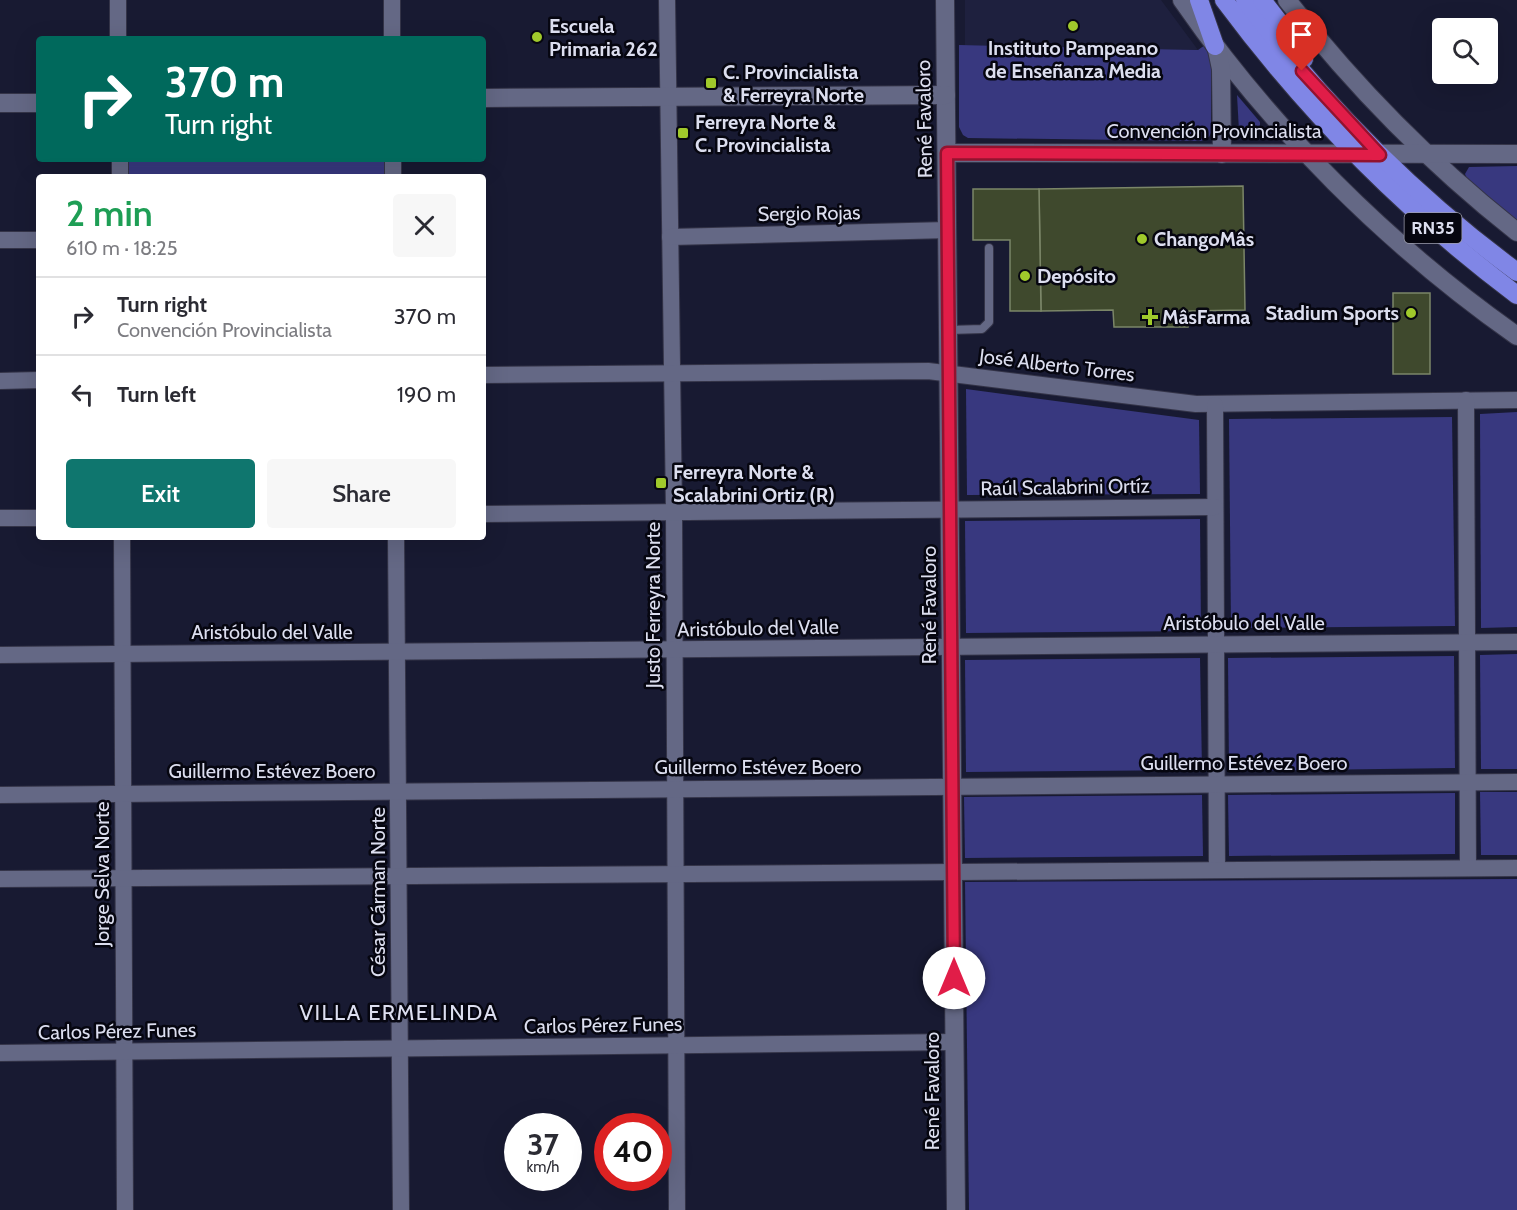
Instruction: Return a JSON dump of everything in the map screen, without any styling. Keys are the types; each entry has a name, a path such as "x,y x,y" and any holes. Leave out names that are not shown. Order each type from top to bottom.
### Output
{"highway":[{"path":"1199,0 1215,46"},
{"name":"RN35","path":"1224,0 1277,68 1354,154 1429,225 1517,295"},
{"name":"RN35","path":"1245,0 1323,95 1380,155 1439,210 1517,272"},
{"path":"1262,0 1297,47 1323,95"},
{"path":"1429,225 1474,277 1517,309"}],"street":[{"path":"118,0 118,36"},
{"path":"392,0 392,36"},
{"name":"Justo Ferreyra Norte","path":"667,0 674,512 677,1210"},
{"name":"René Favaloro","path":"945,0 956,1210"},
{"path":"1182,0 1215,46 1347,195 1415,258 1517,336"},
{"path":"1287,0 1347,72 1428,155 1471,195 1517,232"},
{"path":"1215,46 1220,58 1221,69 1222,154"},
{"path":"486,98 946,95"},
{"path":"0,103 36,103"},
{"name":"Convención Provincialista","path":"947,153 1517,154"},
{"name":"Sergio Rojas","path":"670,237 948,230"},
{"path":"0,240 36,240"},
{"name":"José Alberto Torres","path":"486,375 921,370 1215,405 1517,400"},
{"path":"0,381 36,380"},
{"path":"1466,400 1468,868"},
{"path":"1215,405 1217,870"},
{"name":"Raúl Scalabrini Ortíz","path":"486,514 1215,507"},
{"path":"0,518 36,518"},
{"name":"Jorge Selva Norte","path":"122,540 125,1210"},
{"name":"César Cárman Norte","path":"396,540 401,1210"},
{"name":"Aristóbulo del Valle","path":"0,655 1517,642"},
{"name":"Guillermo Estévez Boero","path":"0,795 1517,782"},
{"path":"0,879 1517,868"},
{"name":"Carlos Pérez Funes","path":"0,1053 954,1042"}],"lane":[{"path":"949,330 979,330 988,324 990,316 989,248"}],"shaded area":[{"name":"Instituto Pampeano de Enseñanza Media","path":"965,0 1161,0 1198,50 965,45"},
{"path":"959,45 1198,50 1205,45 1209,50 1211,60 1211,133 1209,137 1201,141 968,138 963,135 959,127"},
{"path":"1237,95 1260,122 1260,129 1255,134 1245,135 1239,131"},
{"path":"129,162 386,162 386,174 129,174"},
{"path":"1517,166 1517,221 1467,179 1465,174 1469,167"},
{"path":"966,389 1199,420 1200,494 967,495"},
{"path":"1517,412 1517,627 1481,628 1480,414"},
{"path":"1452,417 1455,626 1231,628 1229,419"},
{"path":"1200,519 1201,631 966,633 965,521"},
{"path":"1517,654 1517,769 1481,769 1480,655"},
{"path":"1454,656 1455,768 1229,771 1228,658"},
{"path":"1200,658 1202,770 966,772 965,660"},
{"path":"1480,792 1517,792 1517,855 1481,855"},
{"path":"1455,793 1455,854 1229,856 1228,795"},
{"path":"1202,795 1203,856 965,858 964,797"},
{"path":"1517,879 1517,1210 969,1210 965,882"}],"building":[{"name":"ChangoMâs","path":"1243,186 1245,310 1188,311 1188,327 1114,327 1113,310 1041,311 1039,189"},
{"name":"Depósito","path":"973,189 1039,189 1041,311 1010,311 1010,240 973,240"},
{"name":"Stadium Sports","path":"1393,293 1430,293 1430,374 1393,374"}],"place":[{"name":"Instituto Pampeano de Enseñanza Media","path":"1073,26"},
{"name":"Escuela Primaria 262","path":"537,37"},
{"name":"C. Provincialista & Ferreyra Norte","path":"711,83"},
{"name":"Ferreyra Norte & C. Provincialista","path":"683,133"},
{"name":"ChangoMâs","path":"1142,239"},
{"name":"Depósito","path":"1025,276"},
{"name":"Stadium Sports","path":"1411,313"},
{"name":"MâsFarma","path":"1150,317"},
{"name":"Ferreyra Norte & Scalabrini Ortiz (R)","path":"661,483"}],"district":[{"name":"VILLA ERMELINDA","path":"399,1012"}],"route":[{"path":"954,978 947,153 1380,155 1302,71"}]}
